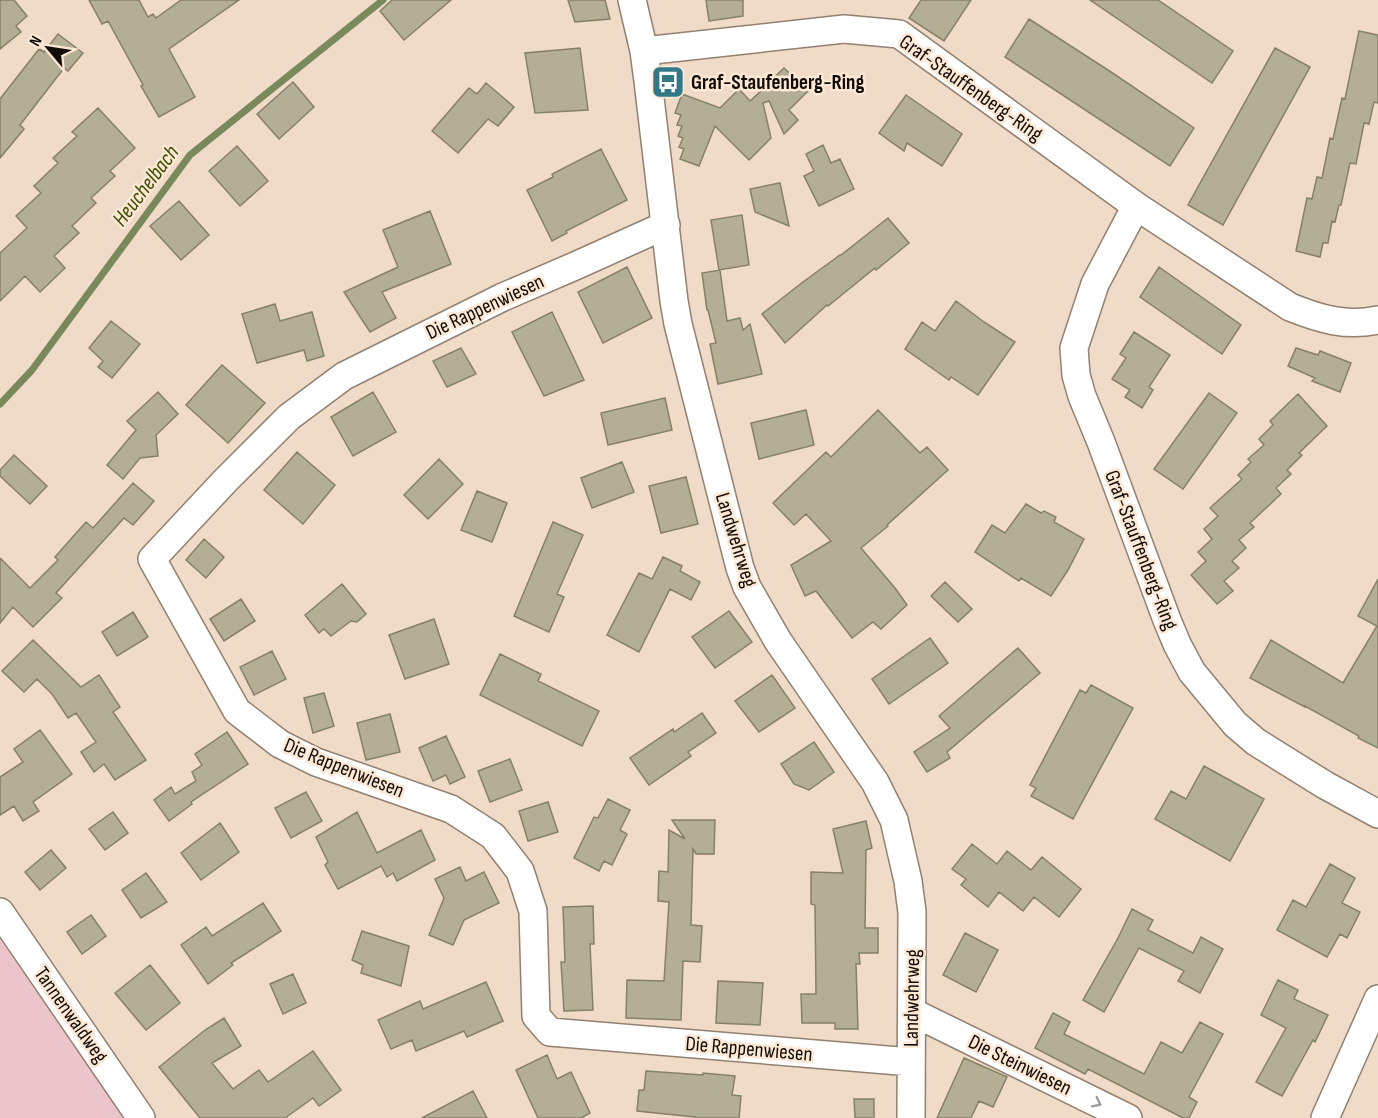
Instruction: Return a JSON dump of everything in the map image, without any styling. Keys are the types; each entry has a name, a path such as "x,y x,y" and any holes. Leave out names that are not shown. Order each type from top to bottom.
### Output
{"street":[{"name":"Landwehrweg","path":"632,0 644,51 678,324 740,568 747,587 778,641 875,782 894,820 908,881 912,912 911,1118"},
{"name":"Graf-Stauffenberg-Ring","path":"644,51 844,28 899,34 1136,206 1290,307 1315,317 1340,322 1362,324 1378,320"},
{"name":"Graf-Stauffenberg-Ring","path":"1136,206 1095,284 1074,348 1076,375 1167,620 1192,672 1235,724 1257,742 1325,785 1378,814"},
{"name":"Die Rappenwiesen","path":"666,225 503,297 344,376 290,417 152,559 237,711 289,749 316,762 451,809 493,836 520,871 533,910 536,1016 550,1032 911,1062"},
{"name":"Tannenwaldweg","path":"0,912 141,1118"},
{"path":"1325,1118 1378,999"},
{"name":"Die Steinwiesen","path":"912,1012 1128,1118"}],"shaded area":[{"path":"0,929 131,1118 0,1118"}],"building":[{"path":"0,0 14,0 27,16 16,26 21,32 0,49"},
{"path":"89,0 139,0 148,17 153,14 156,18 181,0 239,0 169,49 195,97 159,117 108,21 102,24"},
{"path":"392,0 451,0 404,40 380,11"},
{"path":"568,0 605,0 610,19 575,22"},
{"path":"706,0 743,0 743,16 709,21"},
{"path":"921,0 971,0 944,41 909,18"},
{"path":"1090,0 1158,0 1233,51 1212,83"},
{"path":"1029,19 1194,128 1170,166 1005,57"},
{"path":"1359,31 1378,35 1378,103 1374,102 1369,124 1364,123 1356,164 1350,163 1341,205 1339,205 1335,222 1332,221 1328,243 1323,243 1320,257 1296,251 1307,198 1312,199 1317,177 1322,178 1330,138 1333,139 1342,98 1345,99"},
{"path":"58,34 83,53 68,71 64,68 20,125 24,129 0,158 0,99 39,49 44,52"},
{"path":"580,48 588,110 535,113 525,53"},
{"path":"1275,48 1310,67 1223,225 1188,205"},
{"path":"784,68 808,91 789,110 798,120 784,134 769,101 763,103 771,138 749,160 715,126 699,166 680,159 684,149 679,147 683,138 678,136 682,126 677,125 681,115 675,113 682,94 720,108 739,89 750,101"},
{"path":"293,82 314,107 279,139 257,114"},
{"path":"486,83 514,107 498,126 488,119 458,153 432,131 469,88 477,94"},
{"path":"906,95 962,134 942,166 907,143 904,151 879,133"},
{"path":"98,108 135,148 110,171 115,176 91,198 96,203 72,226 79,233 54,256 65,268 40,292 25,276 0,301 0,253 27,228 16,216 41,193 34,186 58,163 53,158 77,136 72,132"},
{"path":"823,145 831,163 840,159 854,189 819,206 804,176 814,171 806,154"},
{"path":"237,146 268,181 240,206 209,171"},
{"path":"601,149 627,200 566,231 567,233 552,241 527,190 553,177 552,174"},
{"path":"780,183 789,226 755,212 750,189"},
{"path":"179,201 209,235 181,260 150,226"},
{"path":"430,211 451,264 382,292 396,318 370,332 344,292 398,267 383,230"},
{"path":"742,215 749,265 719,270 711,220"},
{"path":"888,218 909,243 827,305 785,343 762,314"},
{"path":"627,267 652,318 603,343 578,292"},
{"path":"1159,267 1241,325 1222,354 1140,297"},
{"path":"720,270 727,321 740,318 743,330 750,324 762,374 718,384 710,344 716,343 707,310 702,273"},
{"path":"956,301 1015,342 978,395 951,377 949,380 905,349 922,322 935,331"},
{"path":"275,304 280,321 312,312 324,356 307,361 304,350 257,363 242,314"},
{"path":"552,312 584,380 544,396 512,332"},
{"path":"111,321 140,344 112,378 98,367 103,361 89,348"},
{"path":"1134,332 1170,355 1149,387 1153,390 1142,408 1125,397 1130,390 1112,379 1126,358 1120,354"},
{"path":"461,348 476,374 447,387 433,361"},
{"path":"1296,348 1318,355 1320,351 1351,363 1340,392 1312,381 1315,378 1288,366"},
{"path":"222,365 265,403 228,443 186,405"},
{"path":"158,392 178,414 156,435 158,456 140,458 123,479 107,465 136,430 127,421"},
{"path":"373,392 396,432 353,456 331,417"},
{"path":"1209,393 1237,413 1183,489 1154,469"},
{"path":"1298,394 1327,426 1299,453 1302,455 1287,470 1291,474 1276,488 1281,494 1250,523 1254,527 1239,540 1246,548 1232,561 1239,568 1224,581 1233,591 1217,604 1191,575 1206,561 1198,552 1212,539 1204,529 1218,516 1210,508 1242,479 1238,475 1251,462 1248,459 1264,445 1259,439 1273,425 1270,421"},
{"path":"665,398 672,430 608,445 601,413"},
{"path":"806,410 814,445 759,459 751,423"},
{"path":"878,410 920,453 927,447 948,470 861,548 907,605 881,629 873,622 852,638 816,591 805,596 791,565 831,541 806,514 794,525 773,503 826,452 831,457"},
{"path":"297,452 335,485 303,524 264,490"},
{"path":"14,455 47,486 30,504 0,476 0,470"},
{"path":"439,459 463,484 428,519 404,495"},
{"path":"622,462 634,492 592,508 581,478"},
{"path":"686,477 698,524 661,533 649,486"},
{"path":"133,483 154,501 133,525 124,518 56,593 62,598 33,627 13,607 0,623 0,558 30,588 58,560 55,557 86,522 93,528"},
{"path":"477,491 507,503 492,542 461,530"},
{"path":"1026,504 1041,513 1044,511 1056,517 1054,522 1084,539 1051,596 1021,578 1019,581 975,552 992,525 1005,533"},
{"path":"553,522 583,535 557,594 564,597 549,632 514,616"},
{"path":"204,539 224,557 206,578 186,560"},
{"path":"663,557 682,566 680,571 700,582 691,600 670,589 639,652 607,635 639,573 652,579"},
{"path":"1378,579 1378,748 1305,706 1250,678 1271,640 1343,683 1377,626 1358,616"},
{"path":"945,582 972,609 958,622 931,596"},
{"path":"342,584 366,614 357,622 351,621 331,636 324,629 319,633 305,615"},
{"path":"241,599 255,621 224,641 210,619"},
{"path":"729,611 752,642 715,668 692,637"},
{"path":"133,612 148,637 117,656 102,632"},
{"path":"434,619 449,664 405,679 389,635"},
{"path":"930,638 948,663 889,704 872,679"},
{"path":"33,640 81,687 99,675 120,707 113,712 146,760 115,780 104,764 94,772 81,752 96,742 76,713 68,718 52,694 37,679 24,692 2,671"},
{"path":"1018,648 1040,673 947,752 950,758 927,772 914,752 950,728 939,716"},
{"path":"272,651 286,679 254,695 240,667"},
{"path":"500,654 541,674 538,681 599,711 582,746 480,695"},
{"path":"772,675 795,708 759,732 735,701"},
{"path":"1091,685 1133,708 1073,819 1031,796 1036,788 1030,785 1080,690 1086,693"},
{"path":"324,693 334,726 313,733 304,698"},
{"path":"702,713 716,733 688,752 691,756 649,785 630,758 673,729 674,732"},
{"path":"390,714 400,752 366,760 357,723"},
{"path":"40,730 72,774 33,802 39,811 23,821 14,806 0,815 0,777 23,762 14,749"},
{"path":"227,732 248,764 191,802 192,804 169,821 154,800 171,787 175,794 196,781 192,772 202,765 195,754"},
{"path":"446,736 465,777 450,784 446,775 433,781 419,748"},
{"path":"814,742 834,772 809,790 794,784 781,764"},
{"path":"510,759 522,790 490,802 478,771"},
{"path":"1204,766 1264,799 1230,861 1155,819 1171,791 1186,799"},
{"path":"306,792 322,821 291,838 275,808"},
{"path":"608,799 630,810 620,830 627,834 612,865 604,861 599,871 574,858 594,817 598,818"},
{"path":"548,802 558,832 528,841 519,811"},
{"path":"113,812 128,833 105,850 89,829"},
{"path":"357,812 377,853 421,830 435,860 397,881 393,873 387,877 381,866 338,889 325,865 328,862 316,837"},
{"path":"672,820 715,820 714,854 696,854 693,849 691,925 702,926 700,962 683,961 681,1020 626,1018 627,980 664,981 669,902 658,901 659,871 668,872 669,830 685,839"},
{"path":"866,821 872,848 866,850 865,928 878,928 878,953 859,953 860,964 856,964 858,1029 835,1029 835,1023 802,1023 801,994 816,994 815,905 811,904 811,872 843,873 833,829"},
{"path":"220,823 239,852 201,880 181,853"},
{"path":"972,844 997,864 1007,851 1031,870 1042,857 1081,889 1059,917 1034,897 1023,911 999,892 988,907 961,885 966,879 952,869"},
{"path":"51,850 66,868 40,890 25,872"},
{"path":"1330,864 1355,878 1342,903 1360,912 1347,938 1340,934 1327,957 1277,930 1293,900 1306,907"},
{"path":"460,867 466,881 484,872 499,903 464,920 453,945 429,935 444,898 435,879"},
{"path":"146,873 167,902 141,918 122,890"},
{"path":"263,903 281,931 231,963 233,965 208,984 181,945 206,927 212,936"},
{"path":"593,906 594,944 590,944 593,1010 564,1011 561,962 565,962 563,907"},
{"path":"1132,909 1153,920 1148,930 1193,953 1201,937 1223,949 1200,993 1178,981 1184,971 1139,948 1104,1012 1083,1000"},
{"path":"91,915 106,936 82,954 67,932"},
{"path":"362,931 409,946 401,986 361,973 363,965 352,960"},
{"path":"965,933 998,950 976,992 943,975"},
{"path":"150,965 180,1003 146,1030 115,993"},
{"path":"293,974 306,1003 283,1014 270,984"},
{"path":"1278,980 1298,990 1294,999 1328,1015 1315,1042 1313,1040 1282,1096 1256,1082 1286,1028 1261,1015"},
{"path":"718,981 763,983 760,1025 716,1023"},
{"path":"486,982 503,1021 467,1037 464,1031 416,1051 412,1040 391,1049 378,1020 420,1001 423,1009"},
{"path":"1053,1013 1070,1022 1064,1034 1144,1074 1161,1042 1182,1053 1200,1022 1223,1034 1189,1097 1197,1102 1189,1118 1183,1118 1088,1069 1085,1074 1035,1048"},
{"path":"224,1018 241,1046 212,1063 233,1089 259,1070 268,1082 313,1051 341,1090 319,1106 313,1098 285,1118 200,1118 159,1067 205,1030"},
{"path":"547,1055 557,1079 571,1072 590,1113 581,1118 538,1118 516,1070"},
{"path":"964,1058 1007,1077 993,1107 979,1101 971,1118 937,1118"},
{"path":"646,1071 735,1076 732,1095 741,1096 739,1118 695,1118 637,1111 639,1090 644,1090"},
{"path":"473,1091 487,1118 422,1118"},
{"path":"854,1099 874,1099 874,1118 855,1118"}],"waterway":[{"name":"Heuchelbach","path":"0,404 32,370 190,155 383,0"}],"place":[{"name":"Graf-Staufenberg-Ring","path":"668,82"}]}
